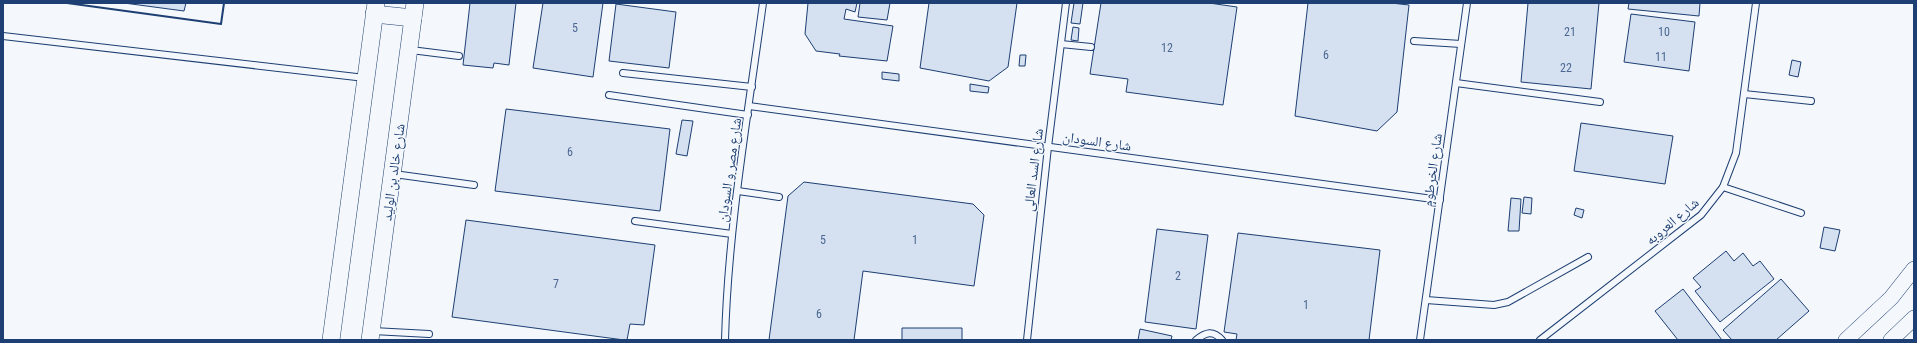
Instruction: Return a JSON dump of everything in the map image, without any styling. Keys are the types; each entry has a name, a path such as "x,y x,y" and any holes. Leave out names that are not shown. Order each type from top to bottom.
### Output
{"main road":[{"path":"331,340 375,9 414,11"},
{"name":"شارع خالد بن الوليد","path":"371,336 414,11"}],"street":[{"path":"1846,340 1891,298 1914,269"},
{"path":"1891,340 1914,318"}],"lane":[{"name":"شارع مصر و السودان","path":"725,340 726,292 732,234 763,3"},
{"name":"شارع السد العالى","path":"1027,340 1048,147 1066,3"},
{"name":"شارع الخرطوم","path":"1420,340 1467,3"},
{"name":"شارع العروبه","path":"1540,340 1701,215 1723,187 1736,153 1756,3"},
{"path":"3,36 366,78"},
{"path":"1414,41 1462,44"},
{"path":"1061,44 1091,47"},
{"path":"409,50 459,56"},
{"path":"623,73 752,87"},
{"path":"1456,83 1600,102"},
{"path":"1744,94 1811,101"},
{"path":"608,95 748,115"},
{"name":"شارع السودان","path":"749,106 1440,200"},
{"path":"392,173 474,184"},
{"path":"1723,187 1801,213"},
{"path":"738,190 779,197"},
{"path":"635,221 732,234"},
{"path":"1426,300 1494,305 1508,302 1588,257"},
{"path":"1196,340 1204,333 1211,332 1217,334 1222,340"},
{"path":"371,336 429,334"}],"building":[{"path":"124,3 186,3 184,11"},
{"path":"470,3 516,3 509,65 494,63 493,68 463,65"},
{"path":"543,3 603,3 593,77 533,68"},
{"path":"808,3 857,3 855,12 846,9 844,19 893,26 887,61 839,56 840,54 816,51 805,34"},
{"path":"860,3 890,3 887,20 858,17"},
{"path":"929,3 1017,3 1008,67 989,81 920,68"},
{"path":"1074,3 1083,3 1080,24 1071,23"},
{"path":"1101,3 1209,3 1237,7 1223,105 1126,92 1128,79 1090,74"},
{"path":"1308,3 1391,3 1409,5 1397,112 1377,131 1295,116"},
{"path":"1528,3 1599,3 1591,89 1521,82"},
{"path":"1629,3 1700,3 1699,16 1628,9"},
{"path":"616,4 676,12 669,68 609,61"},
{"path":"1631,14 1695,22 1689,71 1624,62"},
{"path":"1073,27 1079,28 1078,41 1071,40"},
{"path":"1020,55 1026,55 1025,66 1019,66"},
{"path":"1792,60 1801,62 1798,77 1789,75"},
{"path":"882,72 899,74 899,81 882,79"},
{"path":"970,84 989,87 988,93 970,91"},
{"path":"506,109 670,129 660,211 495,191"},
{"path":"682,120 693,121 687,156 676,154"},
{"path":"1581,123 1673,136 1665,184 1574,171"},
{"path":"804,182 973,204 984,215 974,286 863,271 854,340 769,340 788,196"},
{"path":"1524,197 1532,198 1531,214 1522,213"},
{"path":"1511,198 1521,199 1519,231 1508,231"},
{"path":"1576,208 1584,210 1582,218 1574,215"},
{"path":"466,220 655,245 644,325 630,324 627,340 624,340 452,317"},
{"path":"1824,227 1840,230 1835,251 1820,248"},
{"path":"1157,229 1208,235 1196,329 1145,322"},
{"path":"1238,233 1380,250 1369,340 1236,340 1237,334 1224,332"},
{"path":"1726,251 1734,261 1743,253 1753,266 1760,261 1774,279 1720,322 1695,291 1701,287 1693,278"},
{"path":"1781,279 1809,311 1776,340 1732,340 1723,330"},
{"path":"1683,289 1722,340 1678,340 1655,311"},
{"path":"902,328 962,328 962,340 902,340"},
{"path":"1140,329 1172,336 1171,340 1138,340"}],"wall":[{"path":"67,3 221,24 224,3"}]}
